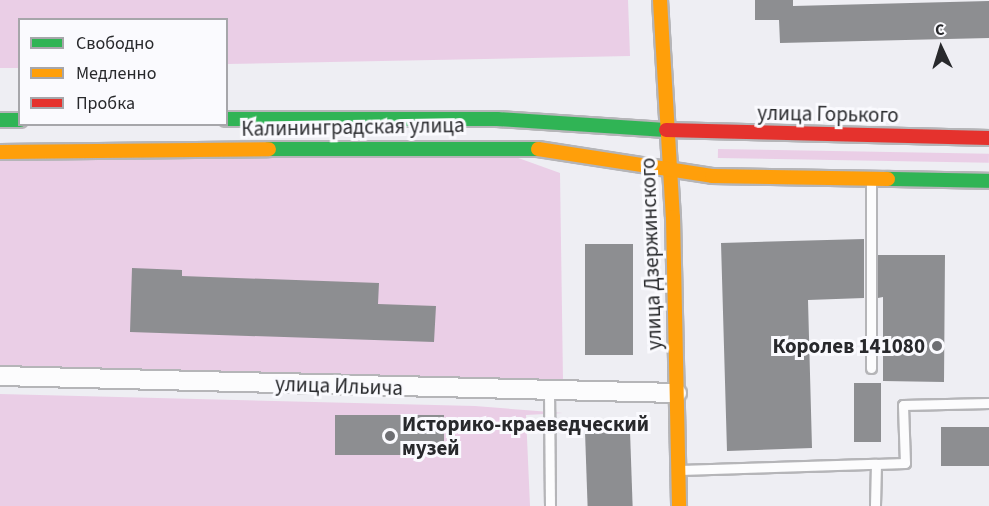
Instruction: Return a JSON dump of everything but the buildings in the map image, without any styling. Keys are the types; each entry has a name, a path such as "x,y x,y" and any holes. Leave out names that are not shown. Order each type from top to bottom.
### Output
{"main road":[{"name":"улица Дзержинского","path":"660,0 669,170 679,506"},
{"name":"Калининградская улица","path":"228,119 497,118 666,128"},
{"path":"0,120 18,120"},
{"name":"улица Горького","path":"666,128 708,133 989,138"},
{"name":"Калининградская улица","path":"0,152 516,146 669,170"},
{"path":"669,170 712,176 989,181"}],"street":[{"name":"улица Ильича","path":"0,376 677,393"}],"lane":[{"path":"871,178 871,368"},
{"path":"549,391 550,506"},
{"path":"679,470 905,463 903,405 989,403"},
{"path":"875,506 876,464"}],"shaded area":[{"path":"0,0 628,0 630,56 228,64 228,18 18,18 18,68 0,68"},
{"path":"718,149 989,154 989,163 718,158"},
{"path":"510,155 560,173 563,381 0,366 0,160"},
{"path":"0,394 475,406 563,413 526,415 530,506 0,506"}],"traffic: fast":[{"path":"228,119 497,119 666,130"},
{"path":"0,120 18,120"},
{"path":"269,149 538,149"},
{"path":"888,179 989,181"}],"traffic: slow":[{"path":"660,0 673,217 679,506"},
{"path":"0,152 269,149"},
{"path":"538,149 712,176 888,179"}],"traffic: jam":[{"path":"666,130 989,138"}],"place":[{"name":"Королев 141080","path":"937,346"},
{"name":"Историко-краеведческий музей","path":"390,436"}]}
